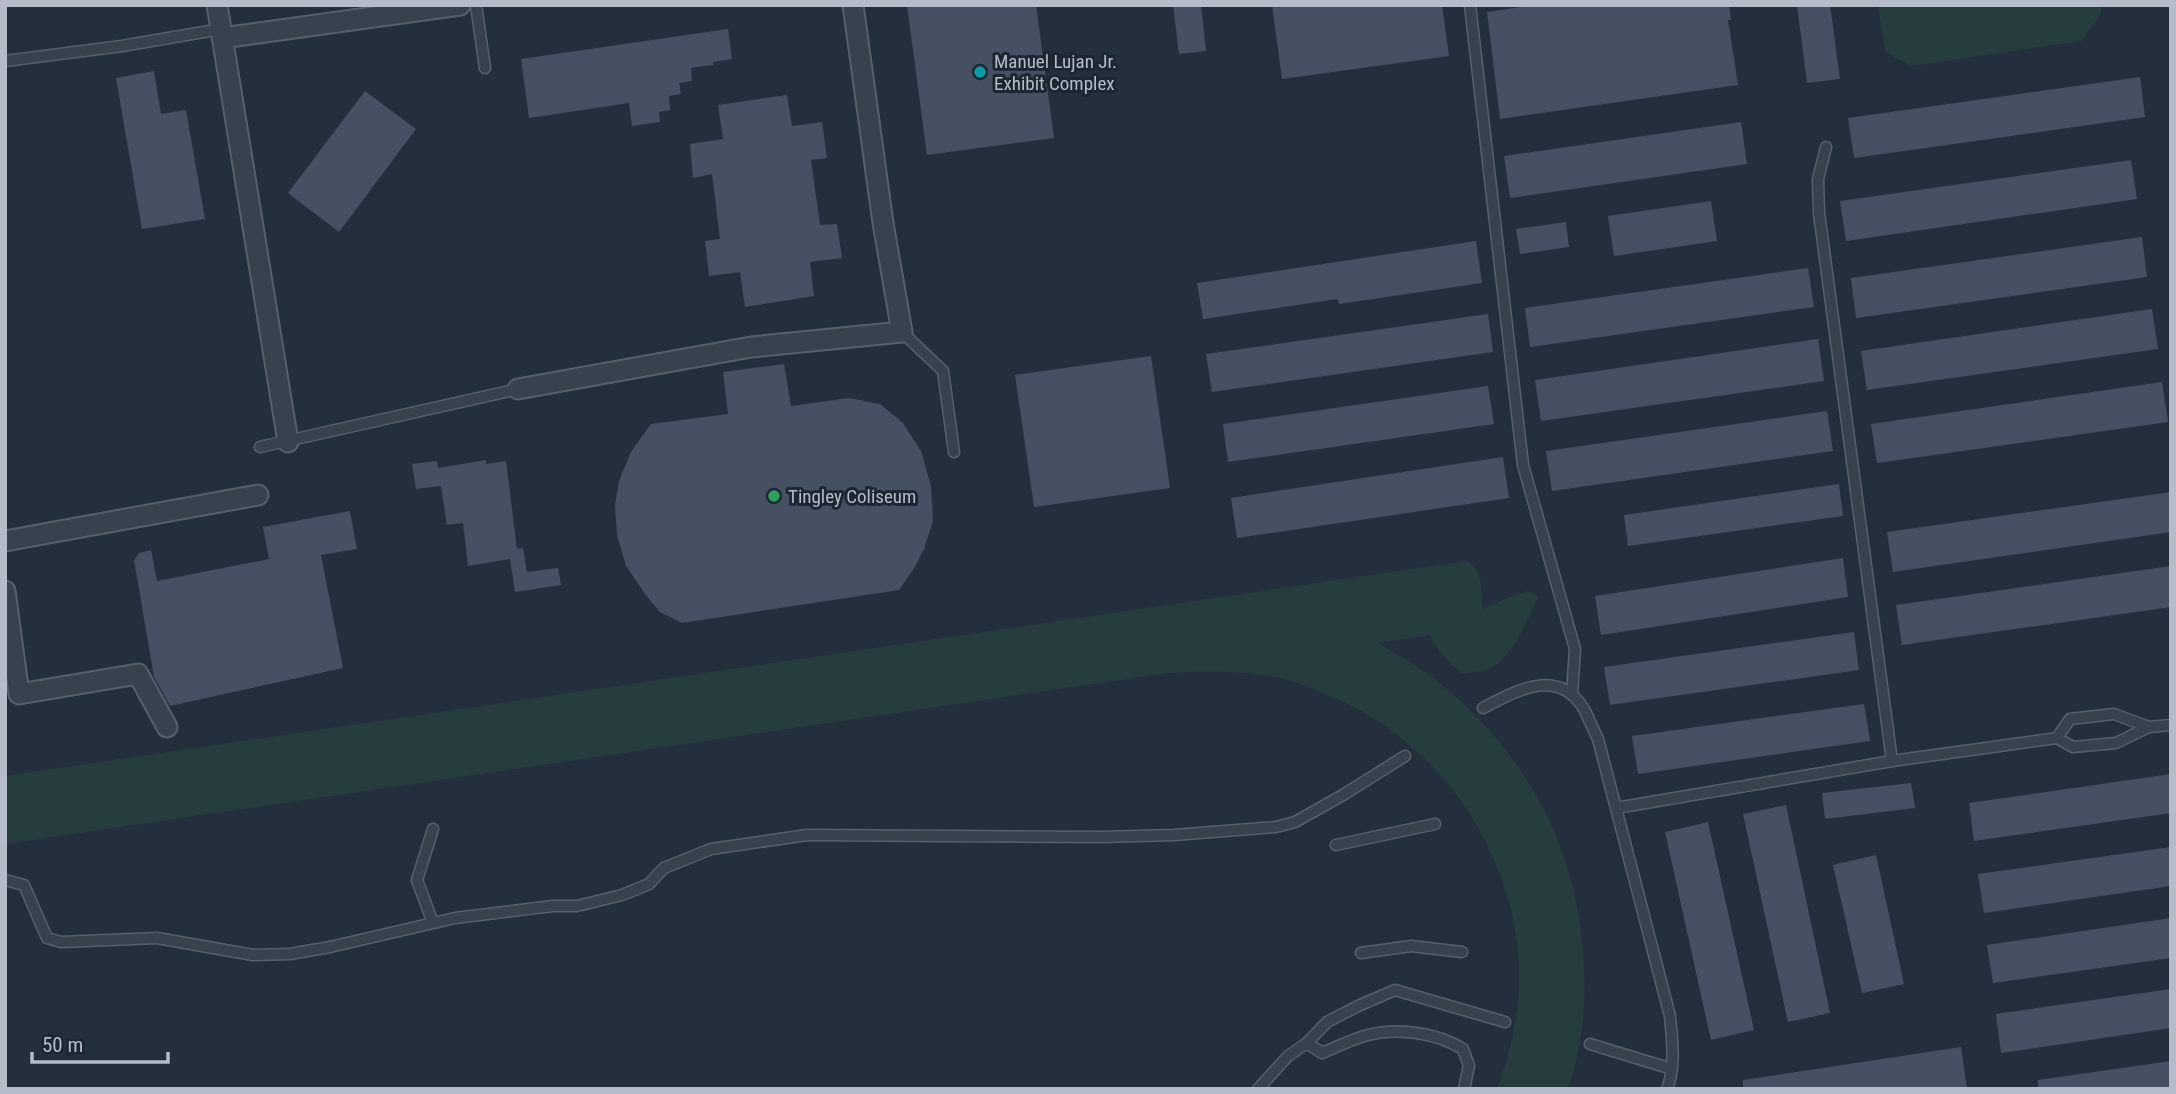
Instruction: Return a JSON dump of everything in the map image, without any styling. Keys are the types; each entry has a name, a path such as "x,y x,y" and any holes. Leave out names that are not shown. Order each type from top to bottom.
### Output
{"street":[{"path":"217,5 288,442"},
{"path":"222,34 460,5"},
{"path":"518,389 751,347 902,332 883,223 853,5"},
{"path":"5,541 258,495"},
{"path":"5,591 12,690 138,674 167,727"}],"lane":[{"path":"476,5 485,68"},
{"path":"1470,5 1523,465 1574,649 1572,695"},
{"path":"5,61 222,34"},
{"path":"1826,148 1818,179 1819,213 1892,761"},
{"path":"902,332 943,371 954,452"},
{"path":"260,447 518,389"},
{"path":"1483,708 1515,691 1541,684 1552,685 1572,695 1583,708 1598,739 1670,1016 1673,1048 1672,1077 1668,1089"},
{"path":"2057,738 2070,719 2114,714 2150,727"},
{"path":"1616,808 1892,761 2057,738 2073,747 2116,743 2150,727 2171,725"},
{"path":"5,880 24,885 47,938 61,942 157,938 253,955 290,954 482,914 576,906 622,895 649,884 664,868 711,849 807,835 1101,837 1174,835 1276,827 1306,816 1405,756"},
{"path":"1336,845 1435,824"},
{"path":"433,829 417,880 433,923"},
{"path":"1361,953 1411,946 1462,952"},
{"path":"1258,1089 1327,1022 1395,990 1505,1021"},
{"path":"1307,1043 1322,1053 1366,1035 1393,1030 1449,1040 1464,1049 1469,1066 1464,1089"},
{"path":"1590,1044 1672,1069"}],"green space":[{"path":"1878,5 2102,5 2100,16 2081,41 1911,66 1885,52"},
{"path":"1466,561 1479,575 1483,609 1528,591 1539,596 1519,637 1498,664 1486,670 1462,673 1443,656 1430,635 1378,643 1436,680 1467,707 1494,736 1518,767 1556,836 1569,873 1578,912 1584,969 1580,1038 1568,1089 1497,1089 1514,1028 1519,996 1519,964 1514,922 1503,882 1486,843 1465,807 1439,774 1409,745 1376,720 1322,693 1269,676 1218,671 1168,673 5,844 5,776"}],"building":[{"name":"Manuel Lujan Jr. Exhibit Complex","path":"907,5 1036,5 1054,138 927,155"},
{"path":"1173,5 1201,5 1206,51 1179,54"},
{"path":"1272,5 1442,5 1449,56 1282,79"},
{"path":"1534,5 1729,5 1731,20 1728,20 1738,85 1500,119 1487,12"},
{"path":"1797,5 1830,5 1840,79 1807,83"},
{"path":"728,29 732,59 691,68 692,81 679,83 681,94 669,96 670,110 659,112 660,122 632,126 629,103 529,118 521,59"},
{"path":"154,71 161,114 186,110 205,219 142,229 116,78"},
{"path":"2140,77 2145,117 1854,158 1848,118"},
{"path":"365,91 416,129 339,232 288,193"},
{"path":"787,95 792,126 822,122 827,158 811,160 820,225 837,224 842,258 810,262 814,296 745,307 740,272 709,276 705,241 720,239 712,174 693,178 690,144 723,139 718,105"},
{"path":"1741,122 1747,164 1510,198 1504,156"},
{"path":"2131,160 2137,199 1846,241 1840,201"},
{"path":"1711,201 1717,241 1614,256 1608,216"},
{"path":"1566,222 1569,247 1520,254 1516,229"},
{"path":"2142,237 2147,277 1856,318 1851,278"},
{"path":"1476,241 1482,283 1339,304 1338,299 1203,319 1197,283"},
{"path":"1808,268 1814,307 1530,347 1525,308"},
{"path":"2152,309 2158,349 1867,390 1861,351"},
{"path":"1488,314 1493,352 1212,392 1206,354"},
{"path":"1818,339 1824,381 1541,421 1535,380"},
{"path":"1151,356 1170,488 1034,507 1015,375"},
{"name":"Tingley Coliseum","path":"784,364 791,406 849,398 880,404 903,423 921,451 931,486 933,521 924,549 899,590 682,623 660,612 626,566 617,535 615,505 619,481 631,452 651,424 728,414 723,372"},
{"path":"2162,382 2168,422 1877,463 1871,424"},
{"path":"1488,386 1494,424 1228,462 1223,424"},
{"path":"1827,411 1833,451 1552,491 1546,451"},
{"path":"1503,457 1509,498 1237,538 1231,498"},
{"path":"486,460 486,464 506,461 517,549 523,548 527,572 558,568 561,585 515,592 510,559 468,566 463,523 447,525 441,486 416,489 412,464 437,461 438,468"},
{"path":"1839,484 1843,516 1628,546 1624,515"},
{"path":"2171,492 2171,532 1893,572 1887,532"},
{"path":"350,511 357,549 321,555 343,668 170,706 154,677 134,560 139,553 151,550 157,581 269,559 263,527"},
{"path":"1843,558 1848,597 1601,635 1595,596"},
{"path":"2171,566 2171,607 1902,645 1896,605"},
{"path":"1854,632 1859,670 1610,705 1604,667"},
{"path":"1864,704 1870,741 1638,774 1632,736"},
{"path":"2171,774 2171,813 1974,841 1969,803"},
{"path":"1911,783 1915,808 1825,819 1822,793"},
{"path":"1786,805 1830,1013 1788,1022 1743,814"},
{"path":"1708,822 1754,1030 1711,1040 1665,832"},
{"path":"2171,847 2171,886 1984,913 1978,874"},
{"path":"1876,855 1904,984 1862,993 1833,865"},
{"path":"2171,918 2171,958 1993,983 1987,945"},
{"path":"2171,989 2171,1028 2001,1053 1996,1014"},
{"path":"1961,1047 1967,1089 1743,1089 1743,1080"},
{"path":"2171,1061 2171,1089 2038,1089 2038,1080"}],"place":[{"name":"Manuel Lujan Jr. Exhibit Complex","path":"980,72"},
{"name":"Tingley Coliseum","path":"774,496"}]}
